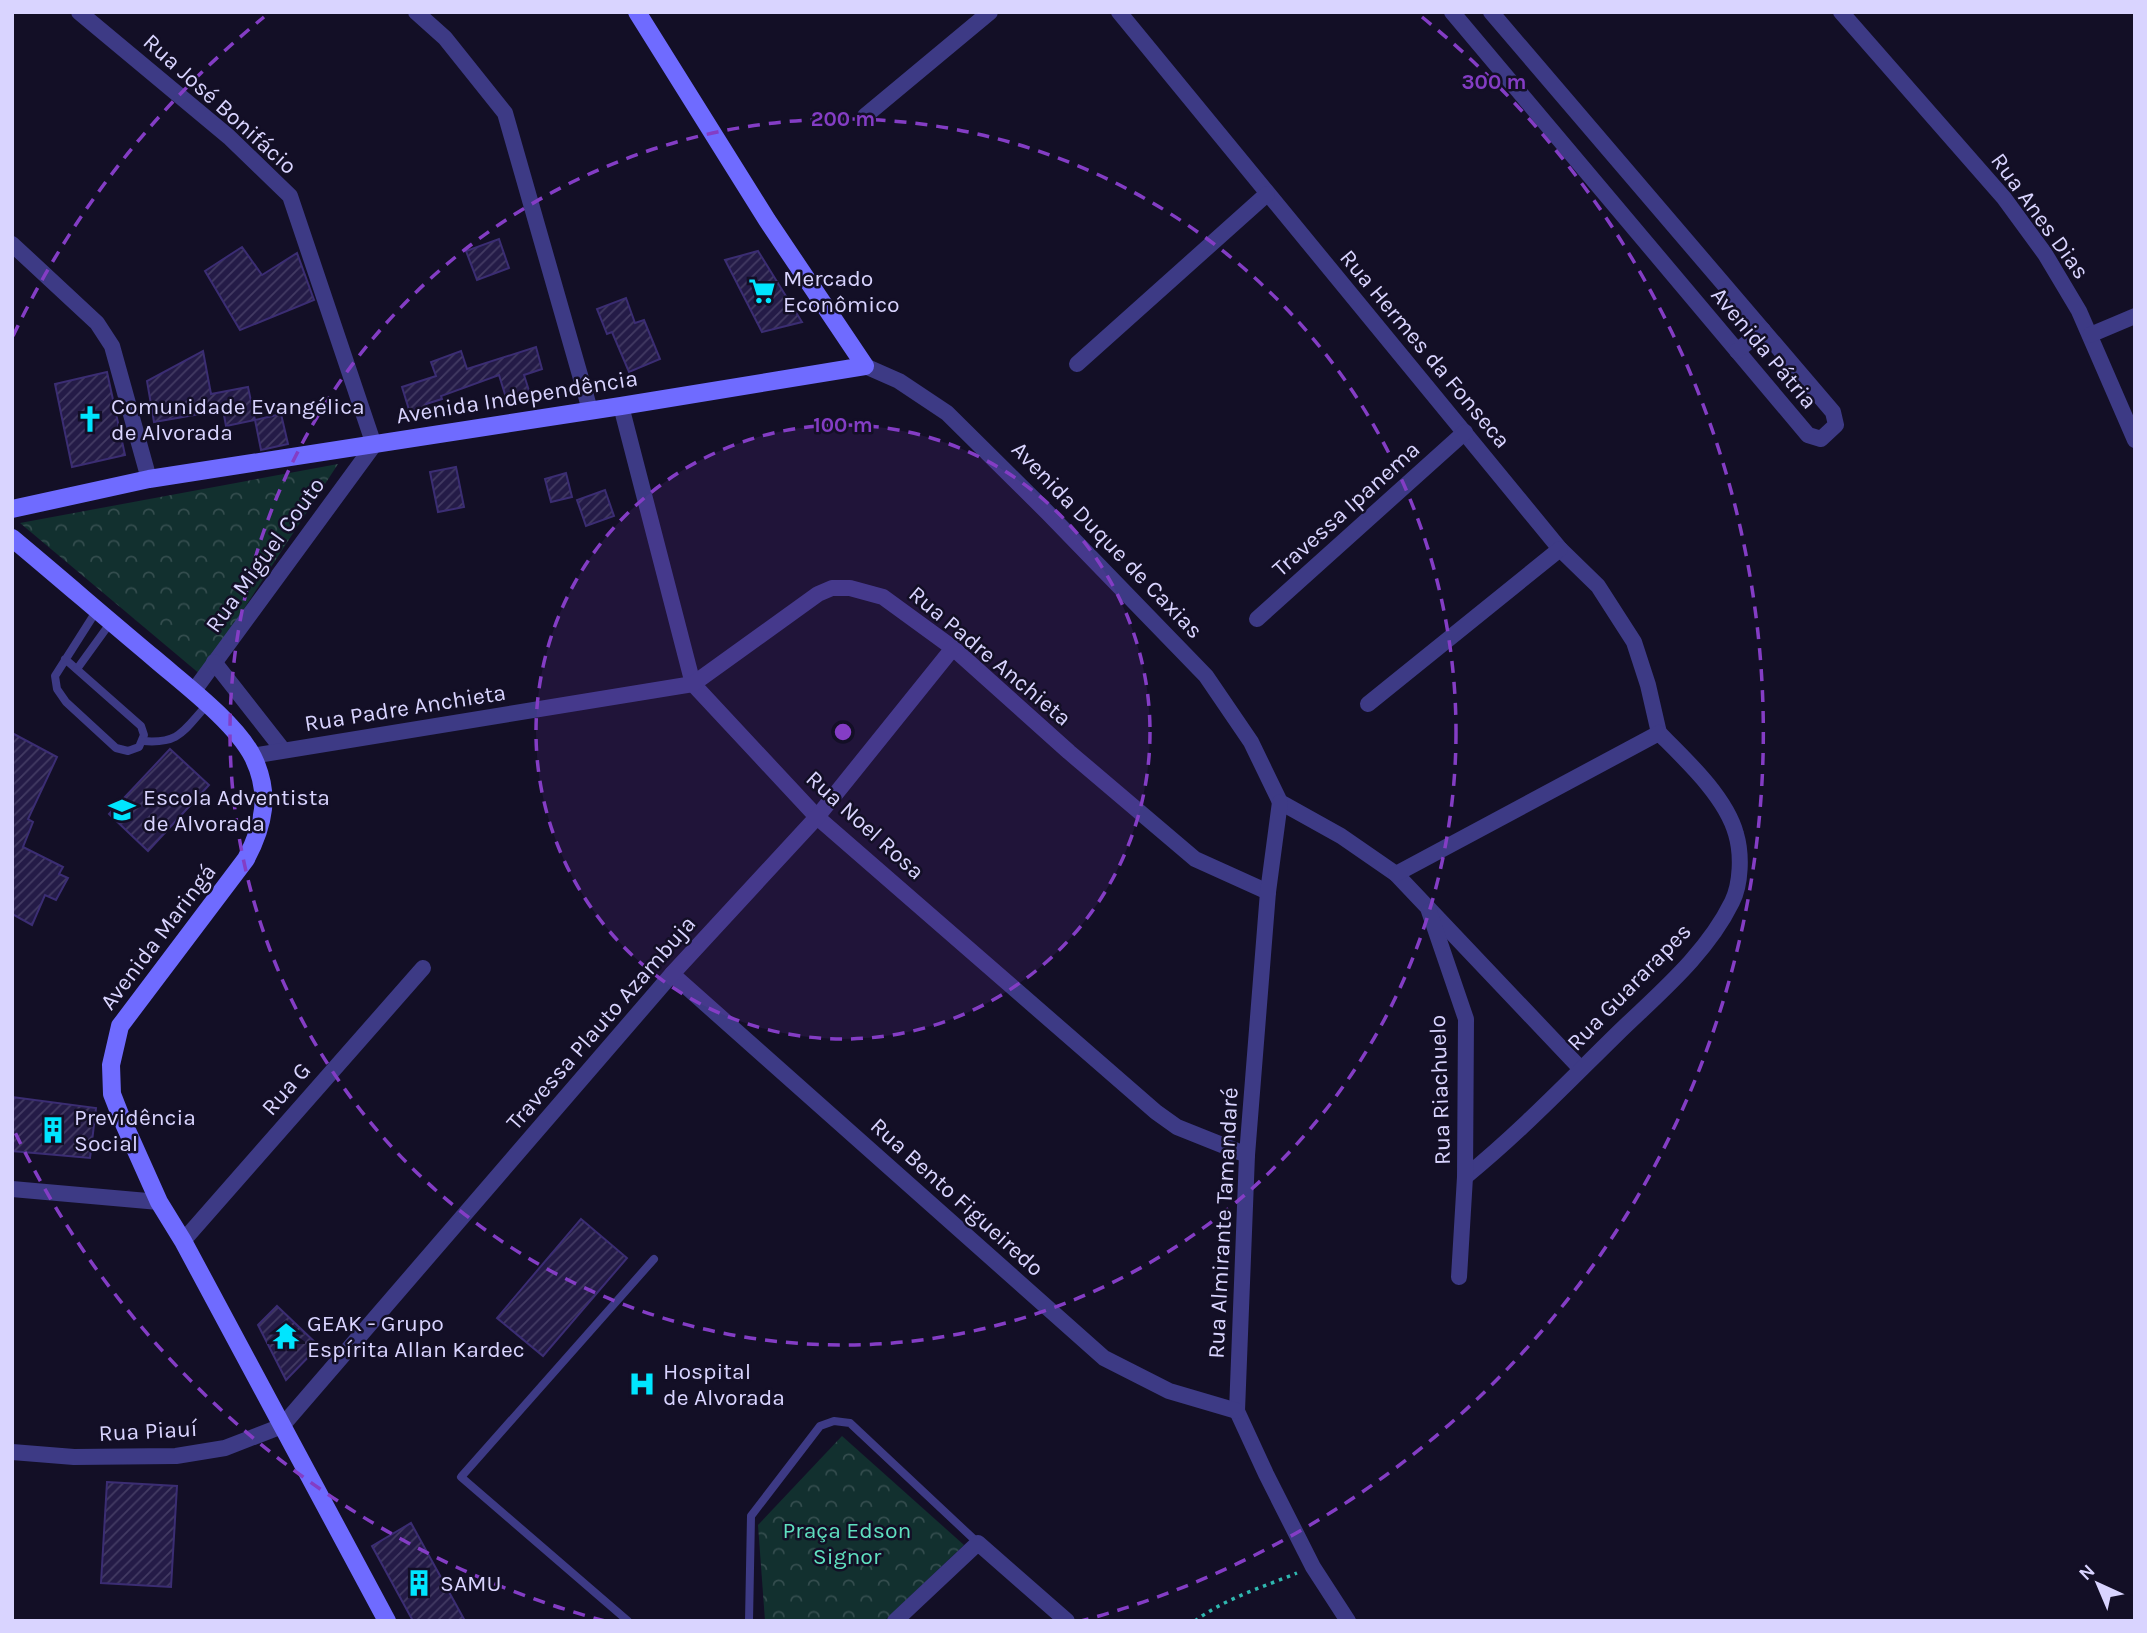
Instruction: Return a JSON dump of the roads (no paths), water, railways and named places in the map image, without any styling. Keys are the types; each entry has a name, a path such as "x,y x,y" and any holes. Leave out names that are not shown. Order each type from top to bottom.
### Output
{"main road":[{"path":"637,12 767,220 865,366"},
{"name":"Avenida Independência","path":"12,509 149,479 865,366"},
{"name":"Avenida Maringá","path":"12,538 193,692 229,726 252,755 261,780 263,805 260,834 246,859 120,1026 111,1065 112,1094 159,1202 183,1241 387,1621"}],"street":[{"name":"Rua José Bonifácio","path":"79,12 229,137 290,196 374,444"},
{"path":"416,12 445,38 506,113 590,410"},
{"path":"864,116 990,12"},
{"name":"Rua Hermes da Fonseca","path":"1119,12 1560,549 1598,586 1634,642 1648,685 1659,733"},
{"name":"Avenida Pátria","path":"1452,12 1808,435 1821,439 1828,434 1836,425 1833,412 1491,12"},
{"name":"Rua Anes Dias","path":"1841,12 2004,198 2045,254 2091,335 2135,440"},
{"path":"1537,113 1561,95"},
{"path":"1077,364 1267,194"},
{"path":"12,244 97,323 111,346 149,479"},
{"path":"2091,335 2135,316"},
{"path":"1737,351 1763,330"},
{"name":"Avenida Duque de Caxias","path":"865,366 899,382 947,413 1206,677 1251,742 1280,802"},
{"name":"Rua Noel Rosa","path":"621,406 693,684 817,817 1156,1112 1177,1127 1247,1155"},
{"name":"Travessa Ipanema","path":"1256,619 1465,432"},
{"name":"Rua Miguel Couto","path":"193,692 374,444"},
{"path":"1368,704 1560,549"},
{"name":"Rua Padre Anchieta","path":"252,755 693,684 818,594 832,587 850,588 883,597 953,648 1069,752 1195,859 1268,892"},
{"name":"Travessa Plauto Azambuja","path":"282,1426 672,974 817,817 953,648"},
{"path":"214,662 283,750"},
{"path":"1396,874 1659,733"},
{"name":"Rua Guararapes","path":"1465,1177 1512,1138 1701,952 1732,901 1740,870 1736,834 1721,803 1695,769 1659,733"},
{"path":"1280,802 1341,836 1396,874 1581,1069"},
{"name":"Rua Almirante Tamandaré","path":"1280,802 1268,892 1247,1155 1237,1410 1313,1566 1348,1621"},
{"name":"Rua Riachuelo","path":"1427,906 1466,1019 1465,1177 1459,1277"},
{"name":"Rua G","path":"183,1241 423,968"},
{"name":"Rua Bento Figueiredo","path":"672,974 1104,1358 1169,1391 1237,1410"},
{"path":"12,1189 159,1202"},
{"name":"Rua Piauí","path":"12,1452 74,1457 176,1456 225,1448 282,1426"},
{"path":"895,1621 978,1543 1067,1621"}],"lane":[{"path":"65,659 141,726 144,735 139,747 128,751 116,748 66,702 57,689 55,676 65,659 97,610"},
{"path":"77,669 111,622"},
{"path":"142,741 164,742 174,739 206,705"},
{"path":"628,1621 461,1477 654,1259"},
{"path":"749,1621 751,1516 820,1426 834,1420 850,1423 978,1543"}],"place":[{"name":"Mercado Econômico","path":"762,291"},
{"name":"Comunidade Evangélica de Alvorada","path":"90,419"},
{"name":"Escola Adventista de Alvorada","path":"122,810"},
{"name":"Previdência Social","path":"53,1130"},
{"name":"GEAK - Grupo Espírita Allan Kardec","path":"286,1336"},
{"name":"Hospital de Alvorada","path":"642,1384"},
{"name":"SAMU","path":"419,1583"}],"park label":[{"name":"Praça Edson Signor","path":"847,1543"}]}
